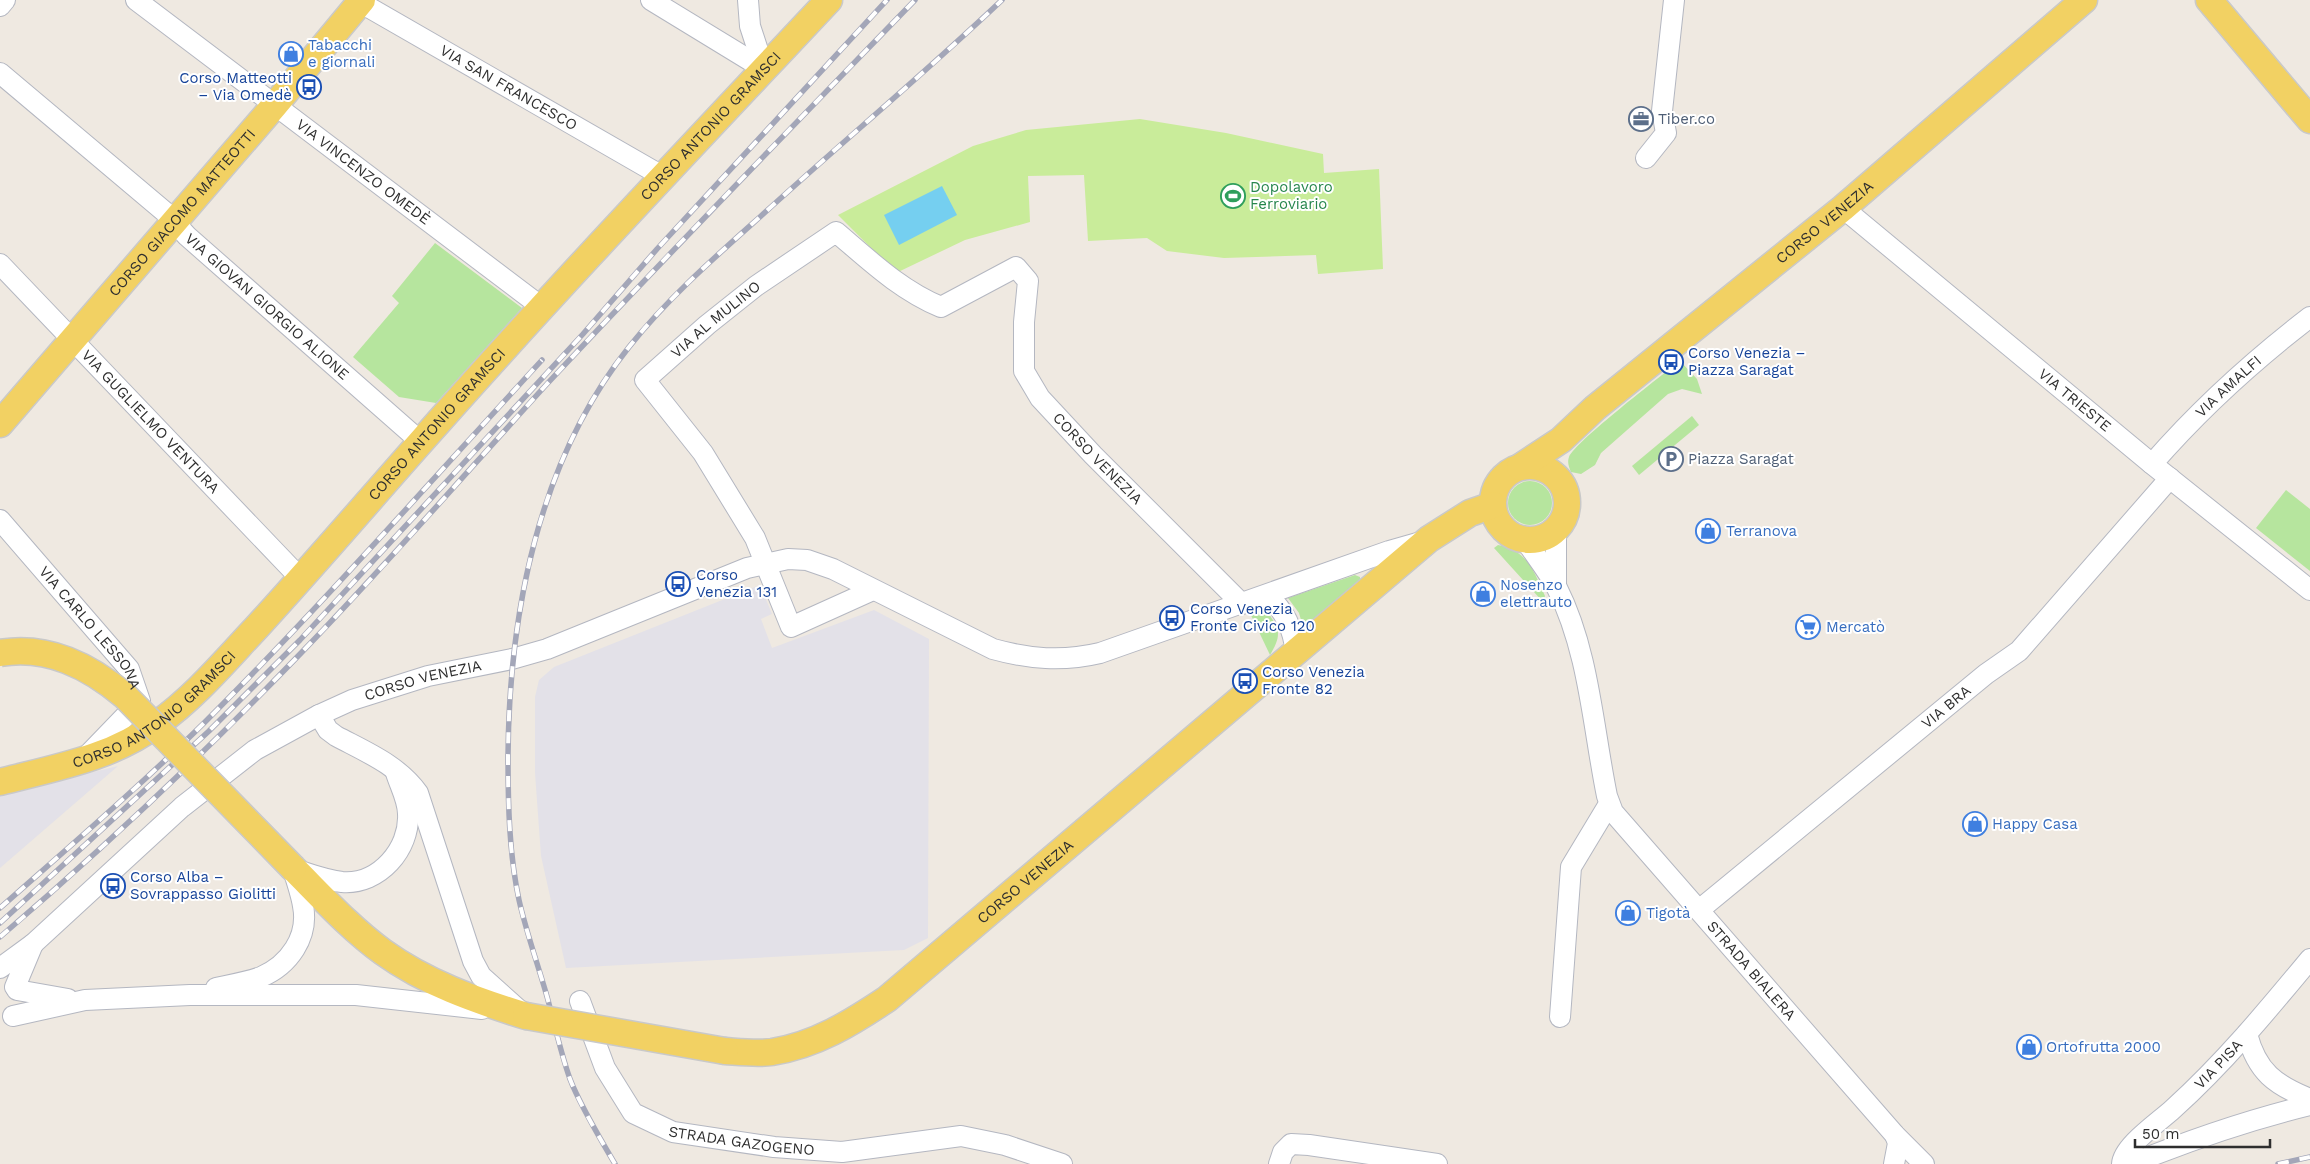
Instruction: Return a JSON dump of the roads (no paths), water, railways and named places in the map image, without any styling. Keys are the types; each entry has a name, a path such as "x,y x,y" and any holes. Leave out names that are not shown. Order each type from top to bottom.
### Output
{"main road":[{"name":"CORSO ANTONIO GRAMSCI","path":"0,782 84,760 121,747 157,725 201,688 302,579 421,442 662,176 829,0"},
{"name":"CORSO VENEZIA","path":"1520,467 1561,440 1595,408 1843,208 2084,0"},
{"path":"2209,0 2310,120"},
{"name":"CORSO GIACOMO MATTEOTTI","path":"0,424 274,106 359,1"},
{"path":"1554,475 1561,440"},
{"path":"1520,467 1538,467 1554,475 1562,484 1567,501 1566,511 1556,530 1542,538 1524,540 1512,536 1502,528 1495,517 1493,505 1494,492 1500,481 1520,467"},
{"name":"CORSO VENEZIA","path":"0,652 36,653 59,657 101,676 125,696 356,931 408,969 458,994 526,1016 726,1051 770,1052 805,1044 848,1025 887,999 1429,539 1470,513 1493,505"}],"street":[{"path":"0,6 5,0"},
{"name":"VIA VINCENZO OMEDÈ","path":"136,0 543,308"},
{"path":"651,0 764,69"},
{"path":"748,0 750,26 764,69"},
{"path":"1646,158 1666,133 1662,111 1674,0"},
{"name":"VIA SAN FRANCESCO","path":"359,1 662,176"},
{"name":"VIA GIOVAN GIORGIO ALIONE","path":"0,73 165,212 186,236 421,442"},
{"name":"VIA TRIESTE","path":"1843,208 2152,464 2310,590"},
{"name":"VIA AL MULINO","path":"873,590 790,627 755,538 703,454 645,380 707,325 756,286 836,232 886,275 921,299 940,307 1016,267 1028,281"},
{"name":"VIA GUGLIELMO VENTURA","path":"0,264 302,579"},
{"name":"CORSO VENEZIA","path":"1028,281 1024,322 1024,370 1040,398 1093,455 1242,604"},
{"name":"VIA AMALFI","path":"2152,464 2177,435 2274,344 2310,316"},
{"name":"VIA BRA","path":"1699,910 1986,674 2019,651 2170,478"},
{"name":"VIA CARLO LESSONA","path":"0,520 129,670 140,702 84,760"},
{"name":"STRADA BIALERA","path":"1556,530 1556,586"},
{"name":"CORSO VENEZIA","path":"0,968 34,944 182,807 255,750 319,714 352,700 428,676 512,659 547,649 747,568 788,559 807,560 833,569 992,649 1018,656 1045,660 1078,659 1242,604 1389,551 1429,539"},
{"name":"STRADA BIALERA","path":"1524,540 1556,586 1576,640 1609,804 1625,828 1895,1135 1924,1164"},
{"path":"1267,595 1280,606 1287,619 1294,637 1296,653"},
{"path":"319,714 328,730 393,767 408,780 418,793 473,961 482,976 526,1016"},
{"path":"293,868 323,879 344,882 364,879 382,870 397,854 406,834 408,813 393,767"},
{"path":"1560,1017 1571,867 1609,804"},
{"path":"190,994 260,977 275,970 289,957 299,943 304,928 304,907 293,868"},
{"name":"CORSO VENEZIA","path":"6,1019 19,1004 11,985 34,944"},
{"name":"VIA PISA","path":"2122,1164 2127,1150 2174,1108 2248,1034 2310,959"},
{"path":"11,985 47,997 85,1000 190,994 356,995 437,1003 526,1016"},
{"path":"6,1019 85,1000"},
{"name":"STRADA GAZOGENO","path":"580,1001 605,1068 633,1113 673,1132 774,1147 842,1152 961,1136 1005,1145 1062,1164"},
{"path":"2248,1034 2251,1048 2262,1069 2284,1087 2310,1099"},
{"path":"2131,1164 2190,1140 2262,1116 2310,1105"},
{"path":"1894,1164 1898,1143 1895,1135"},
{"path":"1279,1164 1283,1152 1291,1144 1437,1164"}],"water":[{"path":"942,186 957,215 899,245 884,215"}],"railway":[{"path":"0,923 209,731 300,640 583,334 657,249 887,0"},
{"path":"0,937 78,869 266,689 364,586 592,336 915,0"},
{"path":"615,1164 579,1099 566,1068 522,912 511,846 508,756 515,648 523,594 535,541 551,489 572,439 598,391 629,347 659,312 726,247 943,55 1002,0"},
{"path":"0,908 129,794 248,679 333,589 542,360"},
{"path":"2278,1164 2310,1157"}],"place":[{"name":"Tabacchi e giornali","path":"291,54"},
{"name":"Corso Matteotti – Via Omedè","path":"309,87"},
{"name":"Tiber.co","path":"1641,119"},
{"name":"Dopolavoro Ferroviario","path":"1233,196"},
{"name":"Corso Venezia – Piazza Saragat","path":"1671,362"},
{"name":"Piazza Saragat","path":"1671,459"},
{"name":"Terranova","path":"1708,531"},
{"name":"Corso Venezia 131","path":"678,584"},
{"name":"Nosenzo elettrauto","path":"1483,594"},
{"name":"Corso Venezia Fronte Civico 120","path":"1172,618"},
{"name":"Mercatò","path":"1808,627"},
{"name":"Corso Venezia Fronte 82","path":"1245,681"},
{"name":"Happy Casa","path":"1975,824"},
{"name":"Corso Alba – Sovrappasso Giolitti","path":"113,886"},
{"name":"Tigotà","path":"1628,913"},
{"name":"Ortofrutta 2000","path":"2029,1047"}]}
